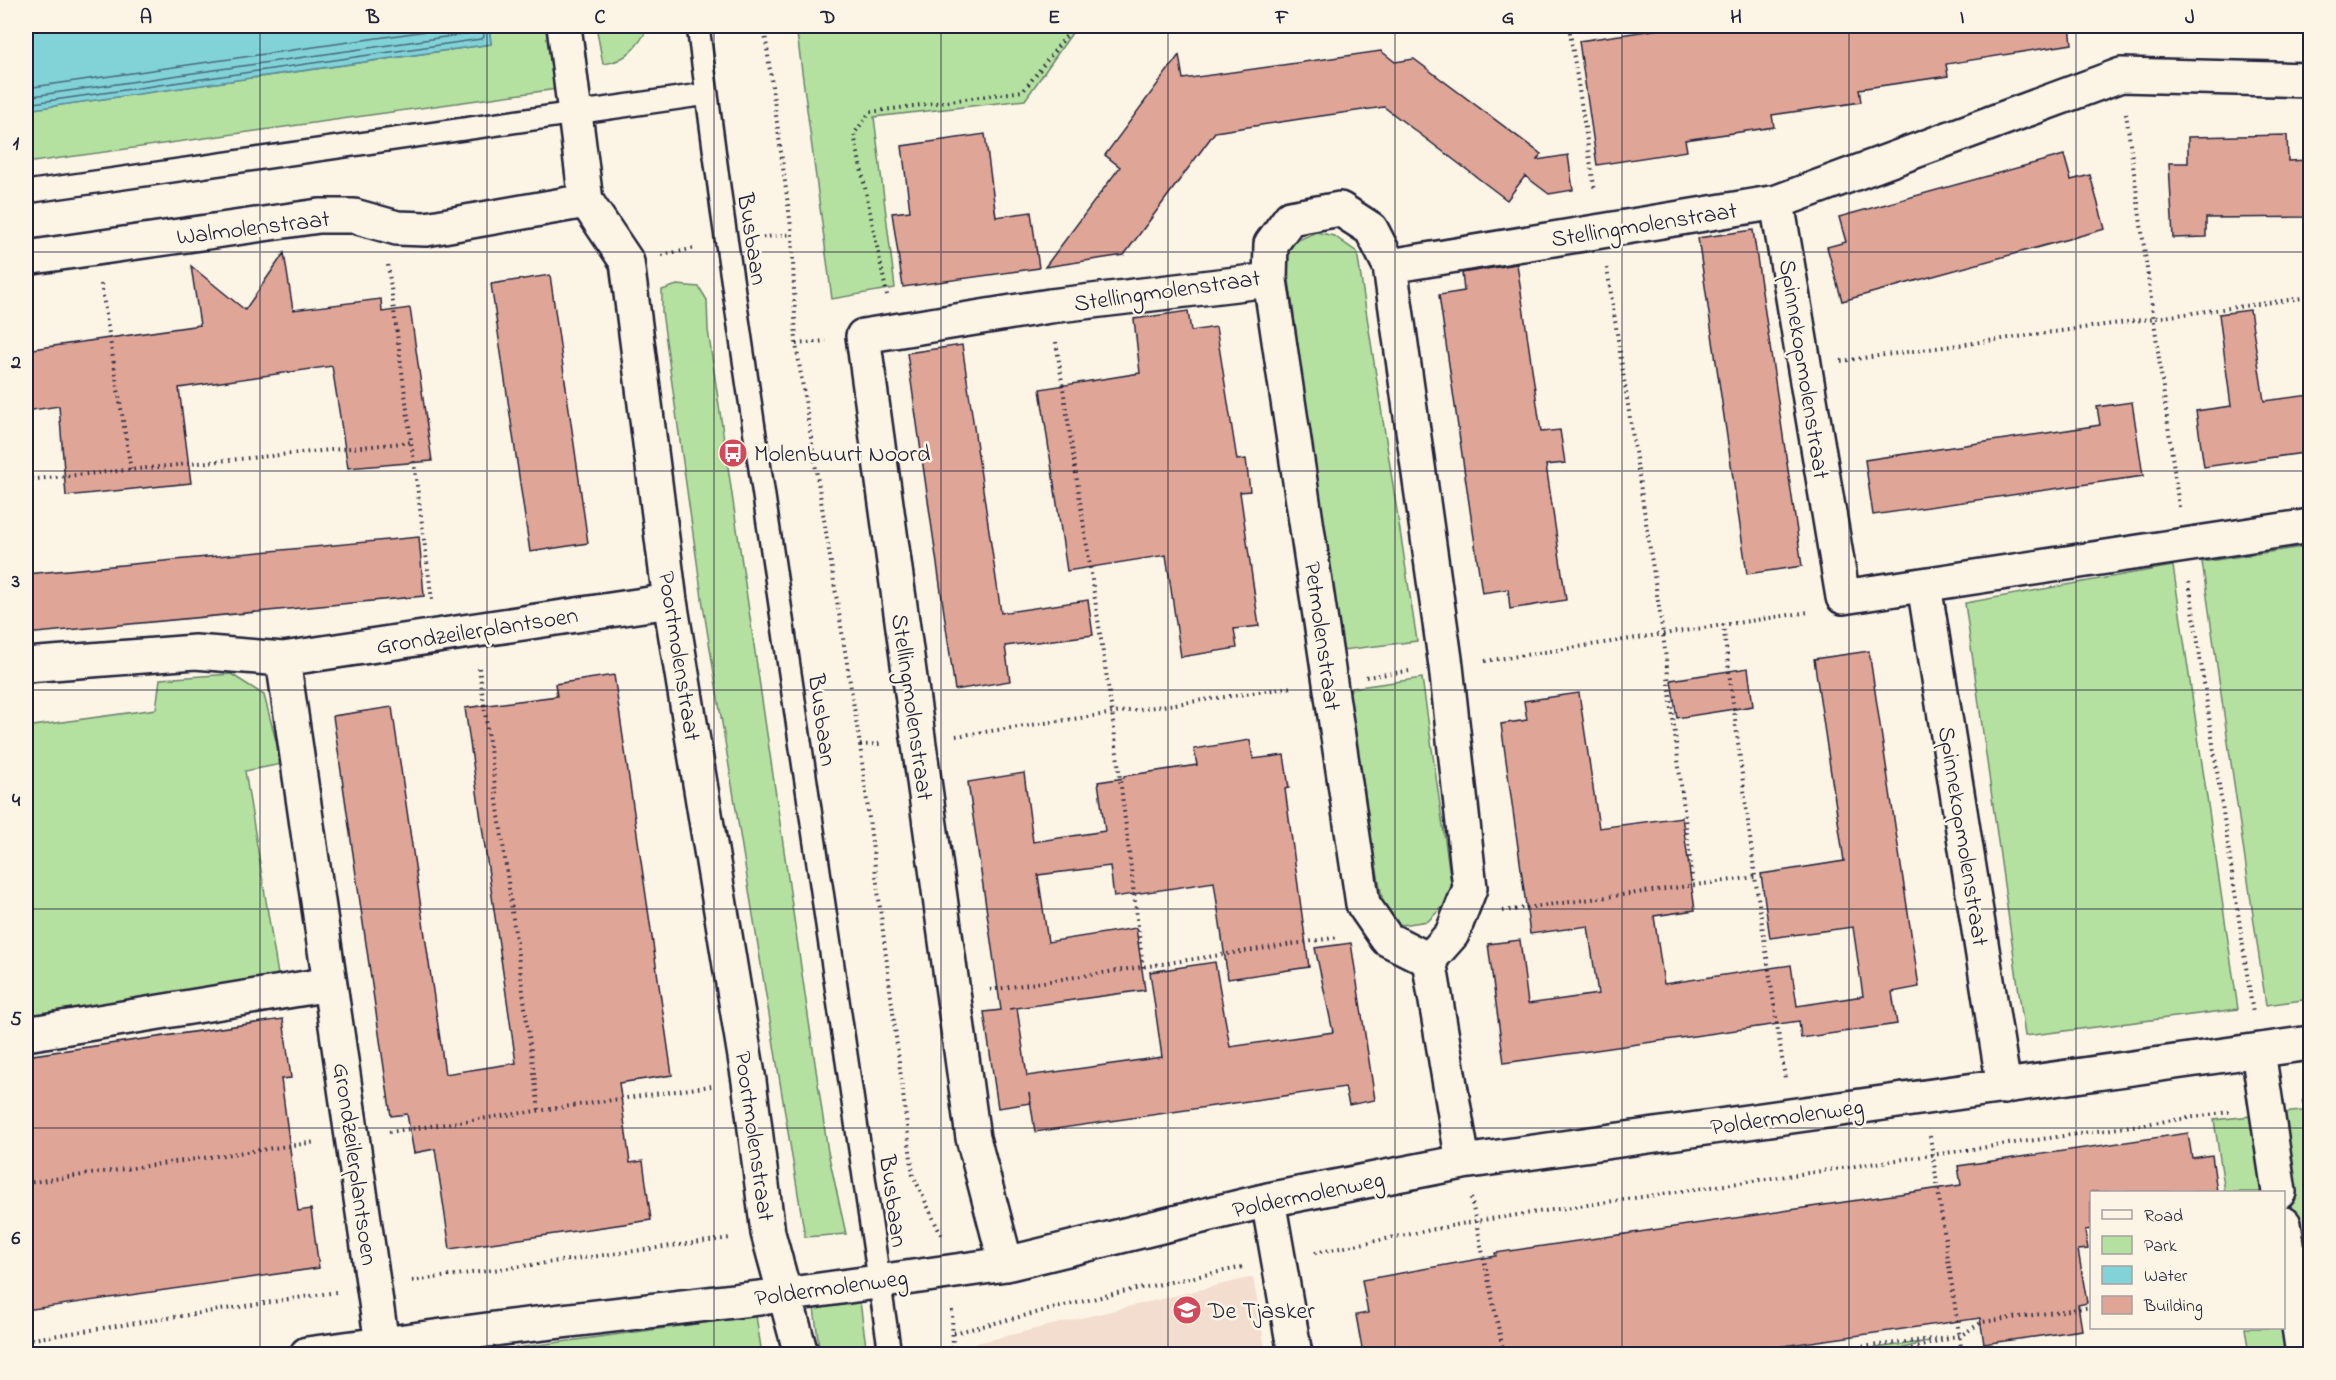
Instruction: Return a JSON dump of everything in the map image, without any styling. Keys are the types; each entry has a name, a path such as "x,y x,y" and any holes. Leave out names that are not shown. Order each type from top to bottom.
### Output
{"street":[{"name":"Poortmolenstraat","path":"564,26 586,201 627,262 670,601 747,1070 768,1233 801,1354"},
{"name":"Stellingmolenstraat","path":"1006,1264 973,1138 863,336 894,329 1050,306 1270,280 1271,244 1290,218 1340,209 1371,229 1390,266 1777,202 2121,75 2310,80"},
{"name":"Walmolenstraat","path":"26,258 319,216 354,216 397,228 426,229 586,201"},
{"name":"Spinnekopmolenstraat","path":"1777,202 1843,597 2310,526"},
{"path":"1390,266 1446,666 1470,888 1452,933 1429,960 1463,1162"},
{"name":"Petmolenstraat","path":"1270,280 1363,904 1387,939 1429,960"},
{"name":"Spinnekopmolenstraat","path":"1924,585 2004,1087"},
{"name":"Grondzeilerplantsoen","path":"26,665 195,652 283,659 670,601"},
{"name":"Grondzeilerplantsoen","path":"283,659 382,1344"},
{"path":"26,1034 330,984"},
{"name":"Poldermolenweg","path":"307,1354 784,1295 1006,1264 1268,1200 1463,1162 1790,1114 1927,1098 2310,1043"},
{"path":"2258,1051 2279,1191"},
{"path":"1268,1200 1295,1354"},
{"path":"2285,1237 2303,1354"}],"lane":[{"name":"Busbaan","path":"698,26 890,1354"},
{"path":"26,192 707,94"}],"path":[{"path":"764,26 792,234 796,344 860,745 913,1175 940,1227 948,1271"},
{"path":"894,329 854,134 870,111 1023,91 1074,26"},
{"path":"1569,26 1663,634 1693,885"},
{"path":"383,224 436,636"},
{"path":"96,248 131,470"},
{"path":"1805,366 2310,297"},
{"path":"1050,306 1112,712 1143,968"},
{"path":"26,480 412,442"},
{"path":"1723,624 1755,877 1790,1114"},
{"path":"474,631 539,1110"},
{"path":"1466,900 1495,912 1755,877"},
{"path":"954,995 1354,935 1374,919"},
{"path":"1927,1098 1932,1155 1962,1354"},
{"path":"954,1333 1117,1293 1476,1221 2310,1101"},
{"path":"1463,1162 1504,1354"},
{"path":"1894,1354 1960,1336 1982,1322 2090,1307"},
{"path":"1797,1354 1960,1336"}],"shaded area":[{"name":"De Tjasker","path":"1253,1277 1266,1354 979,1354 977,1343"}],"green space":[{"path":"489,26 551,26 557,89 26,163 26,110 491,44"},
{"path":"596,26 649,26 641,40 625,56 603,64"},
{"path":"796,26 1077,26 1025,100 874,117 895,288 832,299"},
{"path":"1316,232 1334,236 1357,252 1417,641 1343,650 1309,430 1286,257 1292,243"},
{"path":"677,285 699,287 707,300 708,330 828,1152 846,1234 805,1237 703,605 662,312 662,290"},
{"path":"2310,546 2310,999 2266,1005 2202,562"},
{"path":"2173,566 2238,1009 2025,1036 1965,603"},
{"path":"231,674 264,695 282,764 245,771 279,981 26,1018 26,727 156,709 160,679"},
{"path":"1422,678 1453,897 1428,921 1402,925 1385,913 1345,701 1352,688"},
{"path":"2310,1110 2310,1354 2249,1354 2245,1329 2285,1329 2285,1191 2225,1191 2214,1120"},
{"path":"860,1302 867,1354 820,1354 814,1308"},
{"path":"756,1316 762,1354 471,1354"},
{"path":"1930,1341 1882,1354 1826,1354"}],"water":[{"path":"26,26 489,26 491,44 26,110"}],"building":[{"path":"1667,26 2070,26 2072,44 1946,64 1948,76 1859,89 1861,102 1772,115 1774,127 1685,140 1687,151 1597,165 1579,41 1668,28"},
{"path":"1381,51 1395,62 1414,59 1541,154 1537,160 1568,155 1573,190 1549,194 1525,176 1507,200 1384,107 1300,119 1215,132 1124,255 1045,267 1120,167 1105,155 1179,55 1183,79"},
{"path":"985,134 996,217 1031,212 1039,268 903,287 892,213 910,211 902,146"},
{"path":"2287,135 2288,161 2310,160 2310,217 2206,218 2206,237 2173,238 2169,163 2188,163 2188,137"},
{"path":"2064,155 2071,180 2090,175 2105,229 1842,301 1827,247 1846,242 1839,217"},
{"path":"1753,230 1802,566 1747,574 1698,238"},
{"path":"284,253 293,310 381,299 382,312 410,308 432,461 348,468 332,366 179,388 191,483 66,496 59,406 26,411 26,350 200,325 191,266 245,310"},
{"path":"1517,264 1541,432 1560,430 1565,463 1546,465 1566,600 1510,609 1508,589 1482,593 1439,295 1464,291 1462,273"},
{"path":"550,275 588,543 530,552 491,284"},
{"path":"2250,310 2264,401 2310,395 2310,452 2204,467 2196,411 2231,406 2219,314"},
{"path":"1188,311 1191,331 1216,327 1237,460 1246,459 1250,491 1240,492 1259,626 1234,629 1237,648 1181,657 1166,555 1067,571 1040,389 1140,373 1134,319"},
{"path":"962,345 1001,613 1088,600 1093,635 1005,646 1010,681 955,690 907,353"},
{"path":"2132,402 2143,476 1873,515 1865,460 2100,425 2097,407"},
{"path":"419,537 424,596 26,634 26,574"},
{"path":"1869,651 1919,987 1892,992 1897,1024 1801,1038 1799,1021 1504,1063 1488,944 1520,940 1528,1004 1598,994 1588,926 1530,934 1501,724 1527,720 1524,701 1579,693 1599,828 1682,817 1695,910 1654,916 1664,984 1791,965 1797,1006 1863,996 1853,927 1770,938 1761,874 1844,861 1814,659"},
{"path":"1748,668 1753,706 1677,718 1671,680"},
{"path":"614,675 672,1075 619,1083 630,1163 643,1161 651,1220 450,1249 435,1149 414,1153 407,1114 391,1116 333,716 392,707 445,1074 516,1063 465,708 557,696 555,684"},
{"path":"1250,740 1253,759 1284,755 1289,788 1285,789 1309,967 1228,979 1214,882 1114,897 1110,866 1038,875 1048,942 1136,928 1145,990 1009,1009 1017,1008 1027,1076 1162,1057 1150,972 1215,962 1230,1047 1333,1032 1315,948 1351,943 1375,1100 1349,1105 1345,1087 1035,1132 1031,1103 998,1108 984,1012 1001,1010 968,782 1024,773 1033,842 1105,831 1098,782 1197,765 1194,749"},
{"path":"283,1019 291,1078 281,1079 298,1211 311,1209 319,1268 26,1310 26,1056"},
{"path":"2188,1133 2192,1158 2212,1155 2217,1191 2090,1191 2090,1229 2085,1230 2088,1249 2078,1250 2087,1303 2078,1305 2082,1330 1984,1344 1980,1318 1728,1354 1363,1354 1356,1315 1368,1313 1362,1280 1496,1256 1495,1253 1961,1185 1958,1166"}],"place":[{"name":"Molenbuurt Noord","path":"733,453"},
{"name":"De Tjasker","path":"1187,1310"}]}
